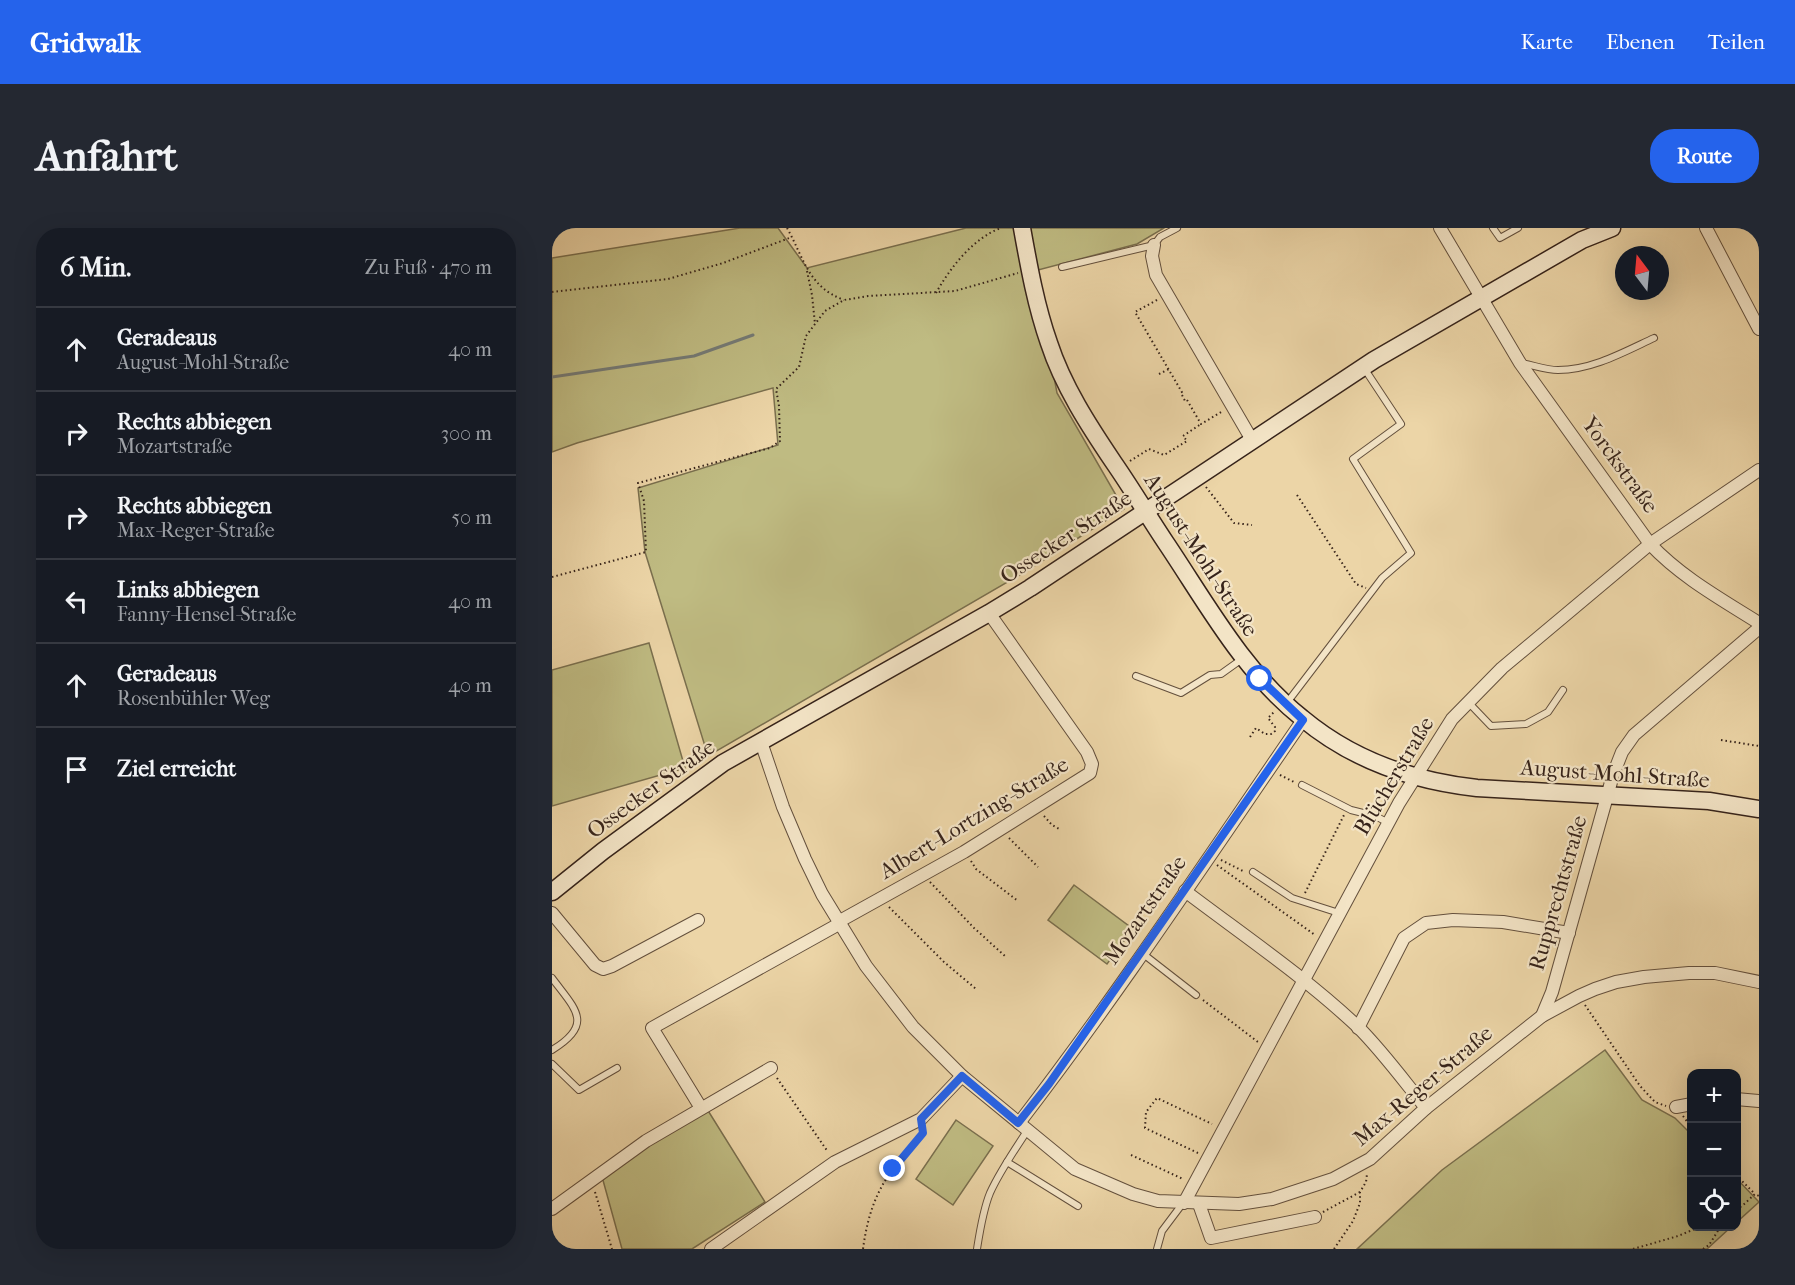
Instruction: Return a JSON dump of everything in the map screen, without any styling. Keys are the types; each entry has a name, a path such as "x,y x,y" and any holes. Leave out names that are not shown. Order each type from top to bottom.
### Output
{"street":[{"name":"August-Mohl-Straße","path":"1022,228 1049,345 1078,405 1243,659 1303,720 1357,754 1385,766 1455,785 1709,801 1759,809"},
{"name":"Yorckstraße","path":"1440,228 1520,363 1650,544 1666,561 1700,586 1759,622"},
{"path":"1706,228 1759,329"},
{"name":"Ossecker Straße","path":"552,892 603,851 723,763 989,613 1146,512 1363,367 1582,240 1608,229"},
{"path":"1154,245 1152,256 1156,275 1252,440"},
{"name":"Blücherstraße","path":"1184,1203 1389,823 1415,776 1446,728 1502,668 1650,544 1759,470"},
{"name":"Albert-Lortzing-Straße","path":"701,1107 652,1028 964,852 1090,773 1092,764 1087,752 989,613"},
{"name":"Rupprechtstraße","path":"1542,1016 1552,992 1618,761 1634,735 1759,628"},
{"name":"Mozartstraße","path":"1023,1127 1303,720"},
{"name":"Max-Reger-Straße","path":"761,742 804,860 866,966 913,1027 962,1076 1069,1165 1132,1194 1158,1201 1239,1204 1272,1199 1333,1179 1370,1159 1426,1108 1542,1016 1579,996 1616,982 1667,974 1715,973 1759,982"},
{"path":"1185,891 1303,981 1358,1028 1389,1061 1426,1108"},
{"path":"552,913 595,965 603,969 698,920"},
{"path":"1358,1028 1404,938 1426,923 1453,920 1503,922 1569,933"},
{"path":"552,1209 646,1141 771,1068"},
{"path":"711,1249 835,1162 921,1119 962,1076"},
{"path":"1741,1099 1759,1101"},
{"path":"1676,1107 1687,1105"},
{"path":"1199,1204 1211,1238 1315,1217"}],"lane":[{"path":"1062,267 1154,245 1160,237 1177,228"},
{"path":"1493,228 1500,238 1518,228"},
{"path":"1520,363 1557,370 1583,366 1606,360 1654,338"},
{"path":"1284,703 1382,578 1411,553 1353,459 1401,424 1363,367"},
{"path":"1136,676 1181,693 1210,675 1221,674 1243,659"},
{"path":"1468,702 1491,726 1526,724 1548,712 1563,690"},
{"path":"1302,785 1348,809 1375,816 1389,823"},
{"path":"1253,872 1292,898 1340,913"},
{"path":"1142,953 1196,995"},
{"path":"552,978 577,1012 577,1026 566,1041 552,1050"},
{"path":"552,1064 579,1090 617,1068"},
{"path":"977,1249 981,1222 990,1194 1023,1127"},
{"path":"1007,1162 1078,1206"},
{"path":"1157,1249 1162,1231 1184,1203"}],"path":[{"path":"787,228 816,283 830,295 844,300"},
{"path":"936,293 944,278 977,242 987,234 1001,228"},
{"path":"552,292 668,279 723,263 792,237"},
{"path":"807,268 815,324"},
{"path":"552,577 646,552 644,501 638,483 770,448 780,441 776,389 799,367 806,336 825,311 844,300 868,296 955,291 1030,270"},
{"path":"1167,294 1135,312 1184,394 1182,395 1185,401 1187,400 1201,424"},
{"path":"1160,374 1169,369"},
{"path":"1118,469 1149,449 1164,455 1187,441 1184,436 1232,406"},
{"path":"1198,477 1234,523 1251,525"},
{"path":"1297,495 1356,584 1373,591"},
{"path":"1250,737 1256,728 1265,734 1275,731 1275,727 1268,718 1284,703"},
{"path":"1721,740 1759,746"},
{"path":"1270,768 1302,785"},
{"path":"1039,806 1052,825 1061,830"},
{"path":"1301,901 1348,809"},
{"path":"1003,828 1011,841 1038,867"},
{"path":"964,852 976,869 1018,901"},
{"path":"1209,856 1245,872 1253,872"},
{"path":"1209,856 1324,941"},
{"path":"925,873 931,883 974,928 1005,956"},
{"path":"882,897 891,910 916,932 944,962 976,989"},
{"path":"1196,995 1266,1049"},
{"path":"1579,996 1640,1086 1655,1102 1676,1107"},
{"path":"771,1068 835,1162"},
{"path":"1208,1158 1145,1128 1146,1112 1157,1098 1223,1129"},
{"path":"863,1249 866,1224 876,1196 893,1169 923,1133 921,1119"},
{"path":"1131,1155 1194,1184"},
{"path":"1315,1217 1360,1192 1366,1182 1370,1159"},
{"path":"1739,1177 1757,1195 1741,1207"},
{"path":"591,1181 612,1249"},
{"path":"1334,1249 1353,1221 1360,1203 1360,1192"},
{"path":"1633,1249 1691,1231"},
{"path":"1703,1249 1709,1245 1718,1231"}],"shaded area":[{"path":"740,228 778,228 807,268 966,228 1164,228 1137,244 1034,271 1057,393 1124,509 1023,573 708,756 645,552 638,488 778,445 773,388 552,452 552,258"},
{"path":"649,643 685,768 552,806 552,670"},
{"path":"1074,885 1133,929 1107,964 1048,920"},
{"path":"1605,1050 1642,1100 1675,1118 1687,1130 1687,1231 1727,1231 1707,1249 1357,1249 1442,1170"},
{"path":"707,1109 765,1202 692,1249 622,1249 601,1173"},
{"path":"956,1120 993,1146 953,1205 916,1179"},
{"path":"1741,1183 1759,1202 1741,1218"}],"waterway":[{"path":"552,377 694,356 753,335"}],"route":[{"path":"893,1169 923,1133 921,1119 962,1076 1018,1123 1049,1084 1303,720 1260,679"}]}
